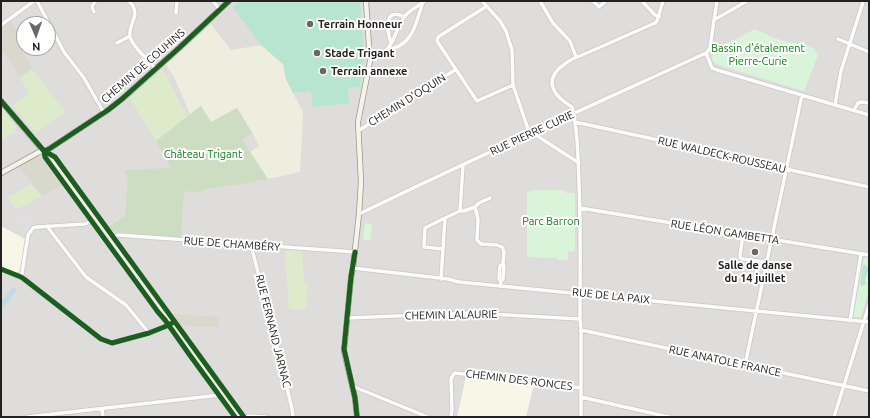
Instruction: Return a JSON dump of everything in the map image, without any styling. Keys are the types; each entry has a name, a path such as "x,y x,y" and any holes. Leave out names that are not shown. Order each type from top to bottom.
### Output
{"main road":[{"path":"1,100 44,151 240,417"}],"street":[{"path":"1,25 36,1 64,52 84,78 104,113"},
{"path":"94,12 92,7 95,1"},
{"path":"129,1 134,9 135,17 130,31 130,36 134,44 156,69"},
{"path":"176,13 177,1"},
{"path":"213,1 220,10"},
{"name":"CHEMIN DE COUHINS","path":"1,173 39,152 49,150 104,113 156,69 229,1"},
{"path":"357,417 356,403 344,351 359,214 361,176 358,119 369,69 370,57 366,1"},
{"path":"482,1 500,21 508,36 512,50 513,85 528,129 579,163"},
{"path":"540,1 553,23 568,38 576,57"},
{"path":"593,1 599,7 606,1"},
{"path":"642,1 655,15 659,17"},
{"path":"581,417 579,163 572,107 557,96 553,89 553,76 561,66 576,57 658,21 663,1"},
{"path":"714,20 717,1"},
{"path":"714,20 747,1"},
{"path":"370,57 379,55 398,46 410,37 424,2"},
{"path":"387,50 405,17 424,2"},
{"path":"835,105 841,71 863,2"},
{"path":"487,6 438,37 437,42 477,101 513,85"},
{"path":"392,43 387,27 388,19 395,14 405,17"},
{"name":"RUE PIERRE CURIE","path":"359,214 531,132 574,114 706,53 710,48 714,20"},
{"path":"117,43 130,36"},
{"path":"838,39 869,52"},
{"path":"706,53 712,68 717,70 869,115"},
{"name":"CHEMIN D'OQUIN","path":"358,131 456,70"},
{"path":"745,365 802,95"},
{"path":"854,110 858,103 869,103"},
{"name":"RUE WALDECK-ROUSSEAU","path":"575,122 869,187"},
{"path":"460,211 463,165"},
{"path":"443,249 424,247 425,228 490,198"},
{"path":"474,206 478,219 477,240 481,244 497,246 502,248 504,251 502,264 500,266 500,286"},
{"name":"RUE LÉON GAMBETTA","path":"580,208 869,255"},
{"path":"441,279 445,218"},
{"path":"21,277 28,233 35,227 85,224 95,219"},
{"path":"48,226 86,277 126,305 149,333"},
{"name":"RUE DE CHAMBÉRY","path":"110,239 118,235 355,252"},
{"path":"743,235 740,257 742,259 766,262"},
{"name":"RUE FERNAND JARNAC","path":"251,245 284,375 293,417"},
{"path":"850,321 861,254"},
{"name":"RUE DE LA PAIX","path":"353,268 459,282 869,322"},
{"path":"2,271 21,277 101,339 112,343 149,333 172,323"},
{"path":"834,417 869,304"},
{"name":"CHEMIN LALAURIE","path":"347,318 471,313 580,319"},
{"name":"RUE ANATOLE FRANCE","path":"581,330 869,391"},
{"name":"CHEMIN DES RONCES","path":"451,417 451,379 455,373 581,388"},
{"path":"352,386 428,417"},
{"path":"27,417 223,394"},
{"path":"581,397 669,417"},
{"path":"102,409 103,417"},
{"path":"247,417 266,417"}],"shaded area":[{"path":"1,1 869,1 869,417 1,417"},
{"path":"11,20 16,29 16,56 25,56 32,69 20,77 3,51 1,52 1,27"},
{"path":"211,24 231,50 261,45 283,64 286,79 303,113 300,172 268,179 250,152 259,146 237,108 211,122 201,106 190,114 174,77 166,65"},
{"path":"38,156 41,156 63,185 42,196 19,166"},
{"path":"28,213 35,224 27,231 23,232 14,220"},
{"path":"1,226 25,239 21,270 16,273 1,267"},
{"path":"171,314 218,317 218,327 180,326"},
{"path":"466,377 534,384 526,417 457,417"}],"green space":[{"name":"Stade Trigant","path":"240,1 360,1 364,61 360,87 348,88 349,103 313,107 311,91 293,93 286,79 283,64 261,45 233,7"},
{"name":"Bassin d'étalement Pierre-Curie","path":"755,29 777,39 813,48 818,55 804,91 715,64 712,59 714,50"},
{"path":"32,69 65,112 36,133 12,105 29,94 20,77"},
{"path":"162,69 188,116 156,141 130,98"},
{"name":"Château Trigant","path":"201,106 211,122 237,108 252,133 242,140 268,179 203,189 202,193 184,191 181,237 116,232 109,229 108,227 125,216 128,180 124,170 171,168 156,141"},
{"path":"1,108 16,127 14,129 16,131 1,141"},
{"path":"31,184 42,196 16,210 8,197"},
{"name":"Parc Barron","path":"536,190 562,190 567,193 575,193 575,251 568,252 568,260 558,260 558,258 527,257 527,192"},
{"path":"365,223 372,224 370,240 363,240"},
{"path":"285,250 302,251 304,282 308,283 306,310 289,309"},
{"path":"864,258 869,259 869,291 861,317 854,317 853,316"},
{"path":"864,264 869,267 865,280 866,284 862,286 860,285"}],"water":[{"path":"12,288 15,288 16,291 1,310 1,302"}],"cycle path":[{"path":"44,151 108,110 122,99 229,1"},
{"path":"1,101 44,151 55,157 244,417"},
{"path":"44,151 45,157 235,417"},
{"path":"355,252 344,349 355,398 357,417"},
{"path":"1,269 21,277 101,339 112,343 149,333 172,323"}],"place":[{"name":"Terrain Honneur","path":"310,24"},
{"name":"Stade Trigant","path":"317,53"},
{"name":"Terrain annexe","path":"323,71"},
{"name":"Salle de danse du 14 juillet","path":"755,252"}]}
